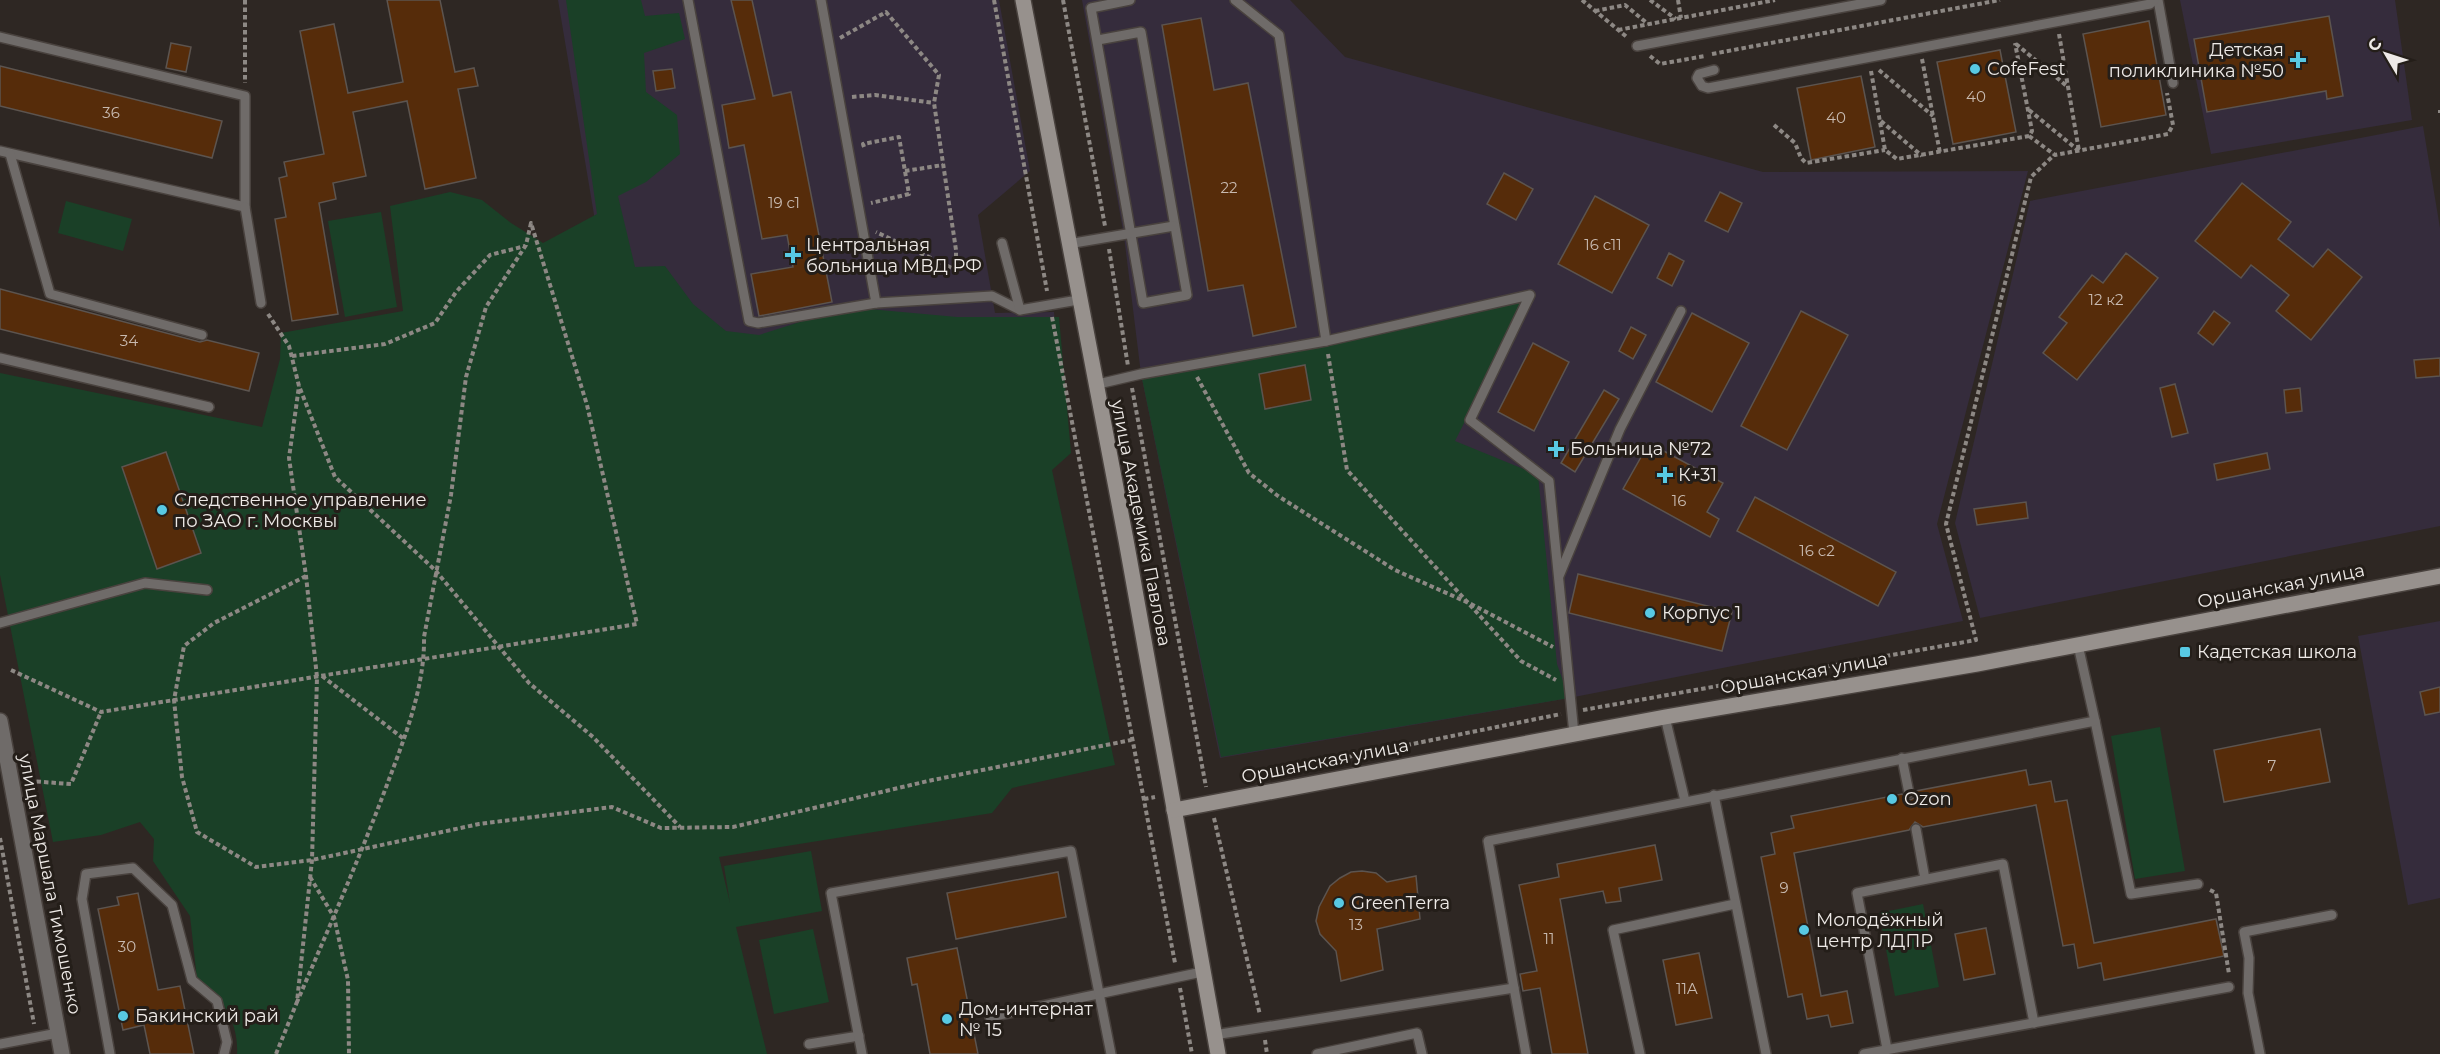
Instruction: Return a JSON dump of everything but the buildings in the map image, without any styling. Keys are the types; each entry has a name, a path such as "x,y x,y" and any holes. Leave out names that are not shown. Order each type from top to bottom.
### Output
{"street":[{"name":"улица Академика Павлова","path":"1023,0 1094,385 1126,540 1218,1054"},
{"name":"Оршанская улица","path":"1174,810 1665,717 2078,645 2440,576"},
{"name":"улица Маршала Тимошенко","path":"0,721 62,1054"}],"lane":[{"path":"688,0 749,321 758,323 876,303 992,296 1020,310 1078,300"},
{"path":"821,0 876,303"},
{"path":"1098,40 1141,32 1186,295 1143,303 1091,8 1130,0"},
{"path":"1235,0 1279,35 1326,341"},
{"path":"1637,46 1881,0"},
{"path":"1714,70 1699,74 1697,78 1702,86 1708,88 1920,48 2150,4 2156,0 2173,83"},
{"path":"0,37 245,96 245,207 261,303"},
{"path":"5,152 245,207"},
{"path":"5,152 50,294 202,334"},
{"path":"1068,244 1174,226"},
{"path":"1002,243 1020,310"},
{"path":"1094,385 1130,376 1326,341 1530,295 1470,420 1549,481 1567,686 1574,734"},
{"path":"1558,578 1620,429 1681,311"},
{"path":"0,358 209,407"},
{"path":"0,623 145,583 207,590"},
{"path":"2078,645 2131,894 2198,884"},
{"path":"1665,717 1685,801"},
{"path":"1526,1054 1488,841 2095,721"},
{"path":"1902,758 1909,793"},
{"path":"1714,795 1766,1054"},
{"path":"1916,829 1925,879"},
{"path":"862,1054 831,893 1071,850 1111,1054"},
{"path":"1887,1049 1857,892 2003,864 2034,1023"},
{"path":"110,1054 82,899 86,874 133,868 172,905 192,980 217,1001 226,1041 224,1054"},
{"path":"1640,1054 1613,930 1735,904"},
{"path":"2260,1054 2248,993 2249,958 2244,932 2332,915"},
{"path":"990,1017 1202,972"},
{"path":"1864,1054 2229,987"},
{"path":"1214,1035 1514,988"},
{"path":"0,1044 58,1033"},
{"path":"1317,1054 1418,1033 1422,1054"},
{"path":"809,1044 859,1036"}],"path":[{"path":"245,0 245,96"},
{"path":"994,0 1131,740 1192,1054"},
{"path":"1063,0 1206,786 1263,1028 1267,1054"},
{"path":"1582,0 1660,64 2000,0"},
{"path":"1650,0 1678,18"},
{"path":"1678,0 1678,18 1684,37"},
{"path":"1618,30 1776,0"},
{"path":"1595,11 1625,5 1648,24"},
{"path":"829,45 886,12 939,75 934,103 956,250 956,270 862,225"},
{"path":"2057,21 2079,151"},
{"path":"2013,30 2032,132 2029,136"},
{"path":"2015,43 2068,87"},
{"path":"1920,48 1940,153"},
{"path":"1933,116 1869,62 1886,150 1899,160 2029,136 2054,155"},
{"path":"1332,760 1571,712 1976,640 1946,524 2031,177 2054,155 2170,133 2173,125 2166,89 2168,84 2173,83"},
{"path":"839,98 875,95 934,103"},
{"path":"2028,109 2079,151"},
{"path":"1880,121 1922,156"},
{"path":"1774,125 1795,143 1806,164 1886,150"},
{"path":"866,155 863,144 899,137 909,194 874,200"},
{"path":"905,171 943,165"},
{"path":"11,670 101,712 317,677 322,676 424,659 496,647 637,624 587,405 531,224 526,245 486,307 466,377 451,495 424,637 424,659 404,739 363,849 276,1054"},
{"path":"292,356 385,344 435,323 456,292 490,255 526,245"},
{"path":"261,303 289,346 299,386 335,477 435,570 496,647 529,683 593,737 681,828"},
{"path":"1326,341 1347,470 1521,661 1567,686"},
{"path":"1191,365 1249,473 1278,496 1395,570 1471,604 1565,654"},
{"path":"297,1002 312,860 317,677 306,576 289,458 299,386"},
{"path":"306,576 214,623 184,646 174,700 182,777 197,832 256,867 312,860 479,824 612,807 661,828 733,827 928,781 1131,740"},
{"path":"322,676 404,739"},
{"path":"29,781 71,784 101,712"},
{"path":"1206,786 1218,784"},
{"path":"0,838 36,1037"},
{"path":"310,877 334,917 348,980 349,1054"},
{"path":"2198,884 2216,893 2228,957 2229,987"}],"shaded area":[{"name":"Центральная больница МВД РФ","path":"558,0 999,0 1030,171 978,215 995,313 1054,312 1062,404 637,471"},
{"name":"Больница №72","path":"1082,0 1290,0 1345,57 1763,172 2028,171 1937,524 1963,621 1569,698 1220,758 1141,374 1124,236"},
{"name":"Детская поликлиника №50","path":"2180,0 2395,0 2412,120 2211,154"},
{"path":"2423,126 2440,228 2440,526 1980,618 1955,523 2030,201"},
{"path":"2440,621 2440,898 2408,905 2358,636"}],"green space":[{"path":"566,0 641,0 645,16 679,13 685,39 644,53 646,92 677,115 680,154 646,182 618,196 635,267 665,266 693,304 726,331 759,335 847,307 957,317 1059,317 1071,453 1052,470 1115,765 1012,788 992,813 719,857 730,903 724,866 811,851 822,911 736,927 767,1054 237,1054 235,1032 227,1011 214,993 197,979 190,916 153,861 154,839 140,822 101,835 53,842 0,575 0,373 262,427 280,359 281,333 403,311 390,206 450,192 482,200 511,223 543,243 597,214"},
{"path":"66,201 132,219 123,251 58,233"},
{"path":"381,212 397,307 345,317 328,221"},
{"path":"1527,298 1455,441 1538,475 1557,664 1569,698 1221,757 1141,374"},
{"path":"2160,727 2185,871 2135,879 2111,736"},
{"path":"1923,904 1939,987 1895,996 1879,913"},
{"path":"813,929 829,1002 774,1014 759,940"}],"place":[{"name":"Детская поликлиника №50","path":"2298,60"},
{"name":"CofeFest","path":"1975,69"},
{"name":"Центральная больница МВД РФ","path":"793,255"},
{"name":"Больница №72","path":"1556,449"},
{"name":"К+31","path":"1665,475"},
{"name":"Следственное управление по ЗАО г. Москвы","path":"162,510"},
{"name":"Корпус 1","path":"1650,613"},
{"name":"Кадетская школа","path":"2185,652"},
{"name":"Ozon","path":"1892,799"},
{"name":"GreenTerra","path":"1339,903"},
{"name":"Молодёжный центр ЛДПР","path":"1804,930"},
{"name":"Бакинский рай","path":"123,1016"},
{"name":"Дом-интернат № 15","path":"947,1019"}]}
